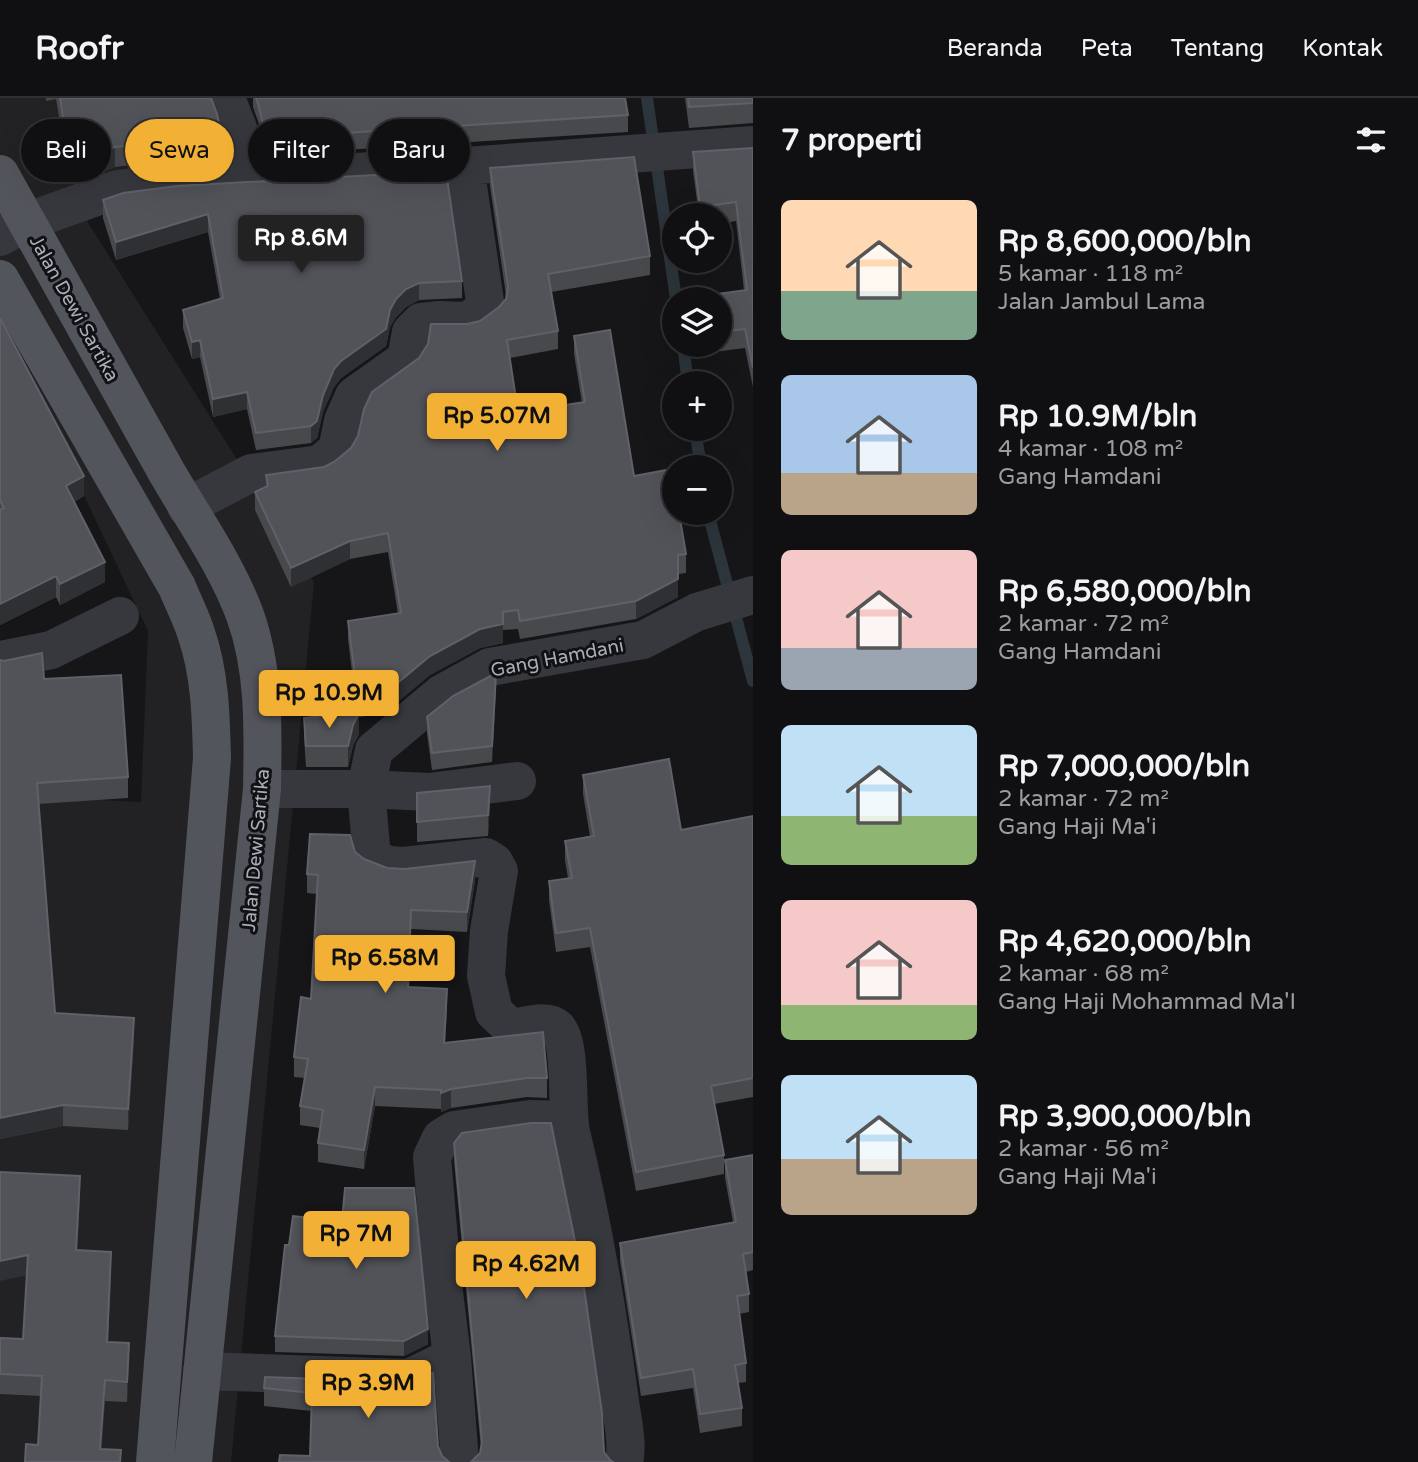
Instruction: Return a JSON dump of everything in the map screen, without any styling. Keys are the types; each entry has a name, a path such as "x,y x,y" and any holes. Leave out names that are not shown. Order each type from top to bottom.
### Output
{"main road":[{"name":"Jalan Dewi Sartika","path":"0,174 13,229 227,574 245,616 257,659 262,702 262,789 193,1462"},
{"path":"0,279 177,587 197,633 211,710 212,758 155,1462"}],"street":[{"path":"13,229 118,189 248,177 238,128 226,98"},
{"path":"470,166 753,145"},
{"path":"186,507 251,473 320,464 337,450 343,421 354,396 406,359 411,332 421,323 440,320 468,321 486,308 467,182"},
{"name":"Gang Hamdani","path":"569,1121 565,1041 557,1028 548,1023 511,1028 494,1012 486,976 489,930 499,871 495,862 486,857 389,865 372,858 366,789 374,750 441,694 490,667 643,640 697,612 750,596"},
{"path":"0,660 51,650 120,616"},
{"path":"262,789 429,792 517,781"},
{"path":"460,1462 432,1157 441,1138 454,1130 530,1119 569,1121 587,1199 614,1361 624,1435 624,1462"},
{"path":"202,1371 409,1378 452,1357"}],"shaded area":[{"path":"0,98 228,98 234,119 125,119 125,182 172,182 87,221 314,582 231,1462 0,1462 0,795 141,802 148,631 38,398 0,332"},
{"path":"234,120 242,150 234,154"}],"building":[{"path":"60,98 211,98 218,119 125,119 125,146 111,148 111,119 63,119"},
{"path":"256,98 625,98 628,115 470,125 470,119 368,119 368,132 354,132 354,119 262,119"},
{"path":"688,98 753,98 753,103 689,107"},
{"path":"753,148 753,368 745,329 732,330 732,292 747,290 736,202 699,203 693,152"},
{"path":"634,157 650,256 548,274 558,331 507,340 518,412 585,402 574,336 610,330 634,476 662,471 662,525 681,525 686,554 678,555 678,579 636,601 520,621 518,610 503,612 503,624 480,629 430,656 383,695 358,699 348,621 401,613 388,533 350,541 291,568 255,492 268,486 266,475 324,467 351,448 358,436 364,409 372,392 419,358 428,344 431,324 467,324 480,321 506,299 508,286 490,168"},
{"path":"368,175 368,182 448,182 462,281 419,283 406,289 390,310 386,329 334,369 323,395 317,421 311,426 256,433 247,392 213,399 200,340 192,342 183,310 223,298 208,214 116,242 103,200 123,193 177,186 249,182 354,182 354,176"},
{"path":"0,318 84,476 66,486 105,562 60,584 56,576 0,604 0,510 4,508 0,500"},
{"path":"42,653 44,679 121,675 128,777 37,783 55,1013 134,1018 128,1109 63,1105 0,1118 0,660"},
{"path":"496,673 492,746 432,753 427,717 453,696"},
{"path":"359,713 348,746 306,746 304,718"},
{"path":"669,759 681,830 753,816 753,1078 711,1086 724,1155 636,1172 590,928 556,933 549,881 572,878 565,841 594,836 583,775"},
{"path":"490,786 488,815 417,822 417,793"},
{"path":"310,834 350,835 355,852 364,859 387,868 405,869 475,861 467,912 411,910 408,987 447,989 444,1043 543,1032 547,1078 527,1078 451,1089 441,1093 441,1090 375,1087 364,1150 318,1143 323,1110 300,1106 308,1059 294,1057 301,997 311,999 318,875 307,874"},
{"path":"531,1123 551,1123 583,1281 602,1413 604,1452 613,1462 471,1462 480,1453 482,1442 454,1143 462,1133"},
{"path":"753,1155 753,1252 743,1254 749,1294 737,1296 746,1363 735,1365 742,1408 700,1414 693,1369 641,1378 620,1243 736,1222 725,1160"},
{"path":"0,1172 80,1176 76,1250 111,1252 107,1342 129,1343 127,1382 105,1380 100,1449 121,1450 120,1462 25,1462 26,1444 38,1445 42,1376 0,1374 0,1338 23,1339 28,1255 0,1261"},
{"path":"345,1188 414,1188 428,1329 404,1341 275,1336 285,1245 289,1245 293,1216 342,1221"},
{"path":"433,1373 438,1446 442,1456 449,1462 279,1462 280,1455 310,1456 312,1393 264,1388 265,1377 408,1382"}],"waterway":[{"path":"647,98 674,287"},
{"path":"685,357 686,371"},
{"path":"697,441 699,455"},
{"path":"711,525 753,681"}]}
